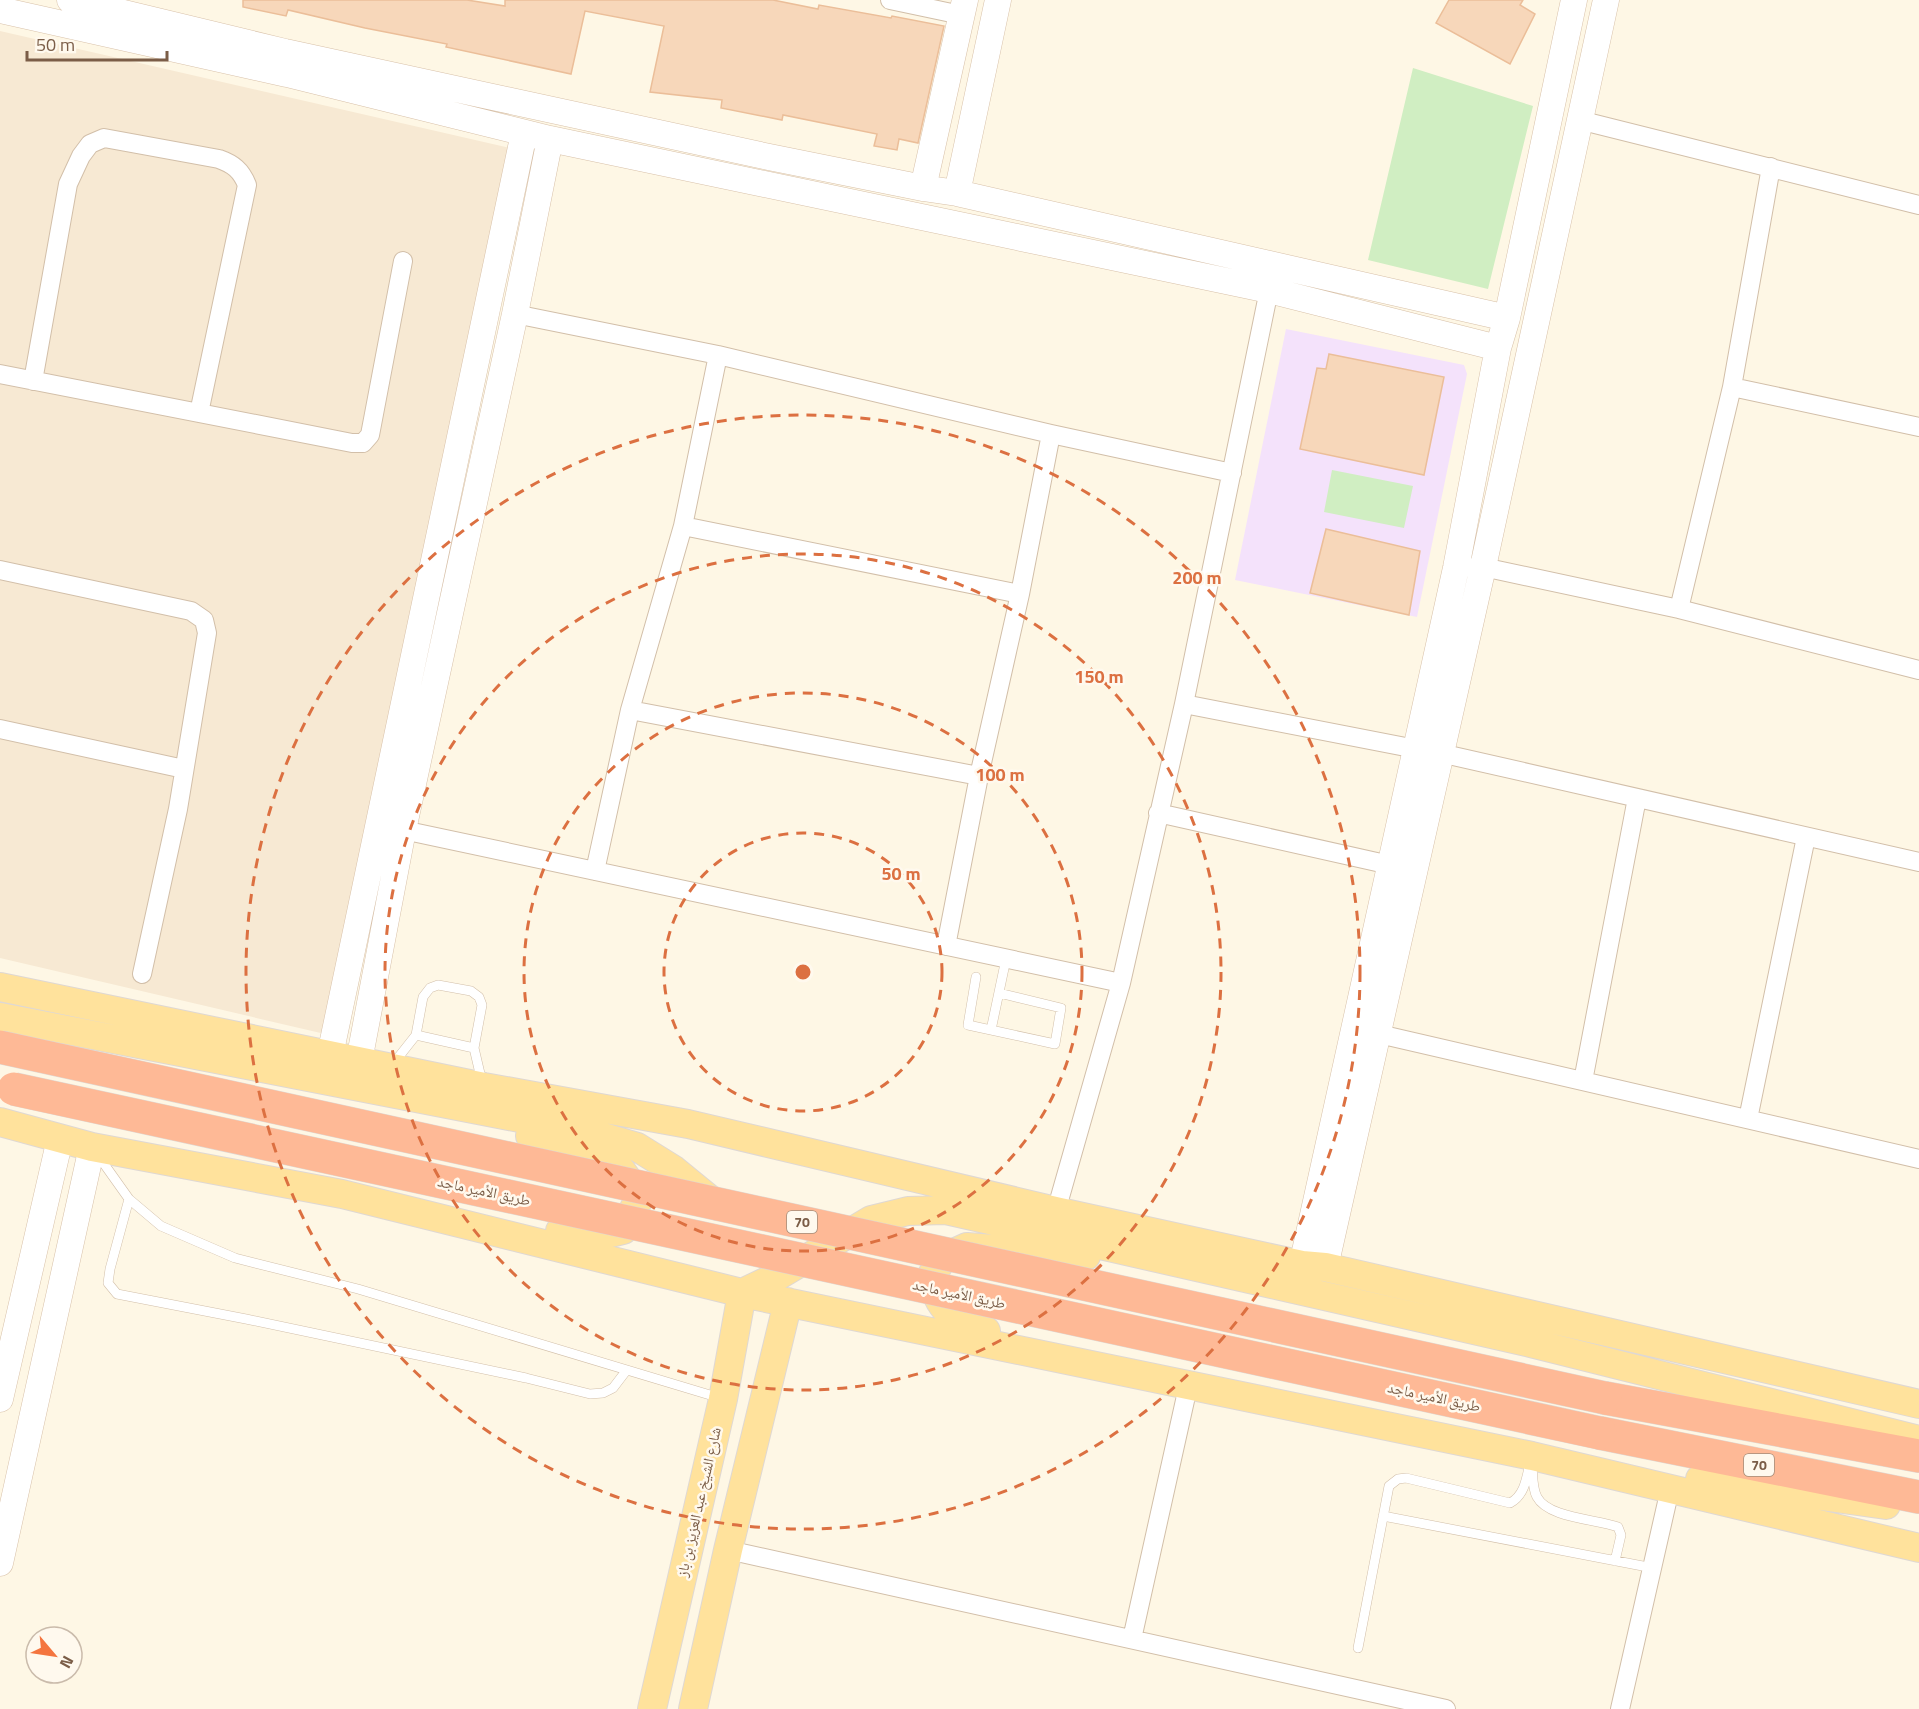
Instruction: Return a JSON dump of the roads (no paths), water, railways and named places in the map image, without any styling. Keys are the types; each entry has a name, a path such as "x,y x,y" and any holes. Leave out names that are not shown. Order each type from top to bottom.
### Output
{"highway":[{"name":"70","path":"0,1047 1605,1398 1919,1456"},
{"name":"طريق الأمير ماجد","path":"7,1088 1599,1433 1919,1497"}],"main road":[{"path":"0,987 359,1061 384,1079 590,1154 621,1170 634,1190 637,1203 624,1230 595,1237 342,1194 92,1147 6,1124"},
{"path":"0,1008 114,1039"},
{"path":"0,1017 114,1039 384,1079 484,1087 688,1124 1056,1210 1314,1266 1919,1405"},
{"path":"384,1079 637,1147 674,1170 743,1226"},
{"path":"484,1087 621,1125 663,1146 705,1176 743,1226 776,1276 788,1302 728,1550 693,1709"},
{"path":"342,1194 742,1293 1532,1456 1919,1548"},
{"path":"742,1293 776,1276 871,1220 908,1210 946,1210 1531,1343 1919,1440"},
{"path":"1177,1384 966,1325 952,1317 939,1299 933,1285 932,1275 943,1258 967,1247 1190,1264"},
{"name":"شارع الشيخ عبد العزيز بن باز","path":"652,1709 723,1398 742,1293"},
{"path":"1531,1343 1715,1378 1919,1405"},
{"path":"1532,1456 1919,1509"}],"street":[{"path":"70,0 131,7 286,63 550,140 1269,290 1498,348"},
{"path":"890,0 963,8 923,188"},
{"path":"957,193 998,0"},
{"path":"1314,1266 1379,1034 1428,751 1456,568 1498,348 1508,318 1574,0"},
{"path":"1314,1266 1390,865 1428,751 1483,567 1606,0"},
{"path":"0,10 957,193 1508,318"},
{"path":"1579,120 1919,206"},
{"path":"330,1055 524,133"},
{"path":"33,381 65,197 81,156 90,144 104,138 219,159 233,164 243,175 247,185 199,413"},
{"path":"359,1061 403,830 515,314 550,140"},
{"path":"764,184 769,156"},
{"path":"1679,609 1732,387 1771,167"},
{"path":"0,374 352,443 363,443 370,435 403,261"},
{"path":"1056,1210 1121,983 1184,704 1269,290"},
{"path":"515,314 718,355 1051,434 1232,473"},
{"path":"595,871 630,710 683,526 718,355"},
{"path":"1732,387 1919,427"},
{"path":"946,946 979,776 1020,594 1051,434"},
{"path":"683,526 1020,594"},
{"path":"434,560 460,564"},
{"path":"1456,568 1483,567 1679,609 1919,670"},
{"path":"0,570 191,612 204,620 207,633 176,820 142,974"},
{"path":"1184,704 1428,751 1919,862"},
{"path":"630,710 979,776"},
{"path":"0,729 184,769"},
{"path":"1583,1081 1637,798"},
{"path":"1158,813 1390,865"},
{"path":"403,830 1121,983"},
{"path":"1748,1119 1806,837"},
{"path":"1379,1034 1919,1158"},
{"path":"0,1399 60,1139"},
{"path":"0,1563 92,1147"},
{"path":"1132,1639 1177,1384"},
{"path":"1620,1709 1670,1489"},
{"path":"728,1550 1132,1639 1373,1701 1446,1709"}],"lane":[{"path":"991,1030 1006,959"},
{"path":"976,977 968,1025 1053,1044 1057,1041 1061,1008 999,993"},
{"path":"384,1079 416,1035 423,997 430,988 438,985 471,991 479,997 482,1005 474,1048 484,1087"},
{"path":"416,1035 474,1048"},
{"path":"92,1147 129,1199 161,1226 235,1258 358,1289 626,1371 723,1398"},
{"path":"129,1199 108,1283 117,1294 246,1318 590,1394 603,1393 613,1388 626,1371"},
{"path":"1358,1648 1389,1486 1398,1479 1406,1478 1510,1503 1518,1499 1522,1492 1532,1456"},
{"path":"1532,1456 1535,1491 1538,1499 1545,1506 1555,1512 1618,1527 1621,1535 1615,1561"},
{"path":"1383,1516 1653,1568"}]}
